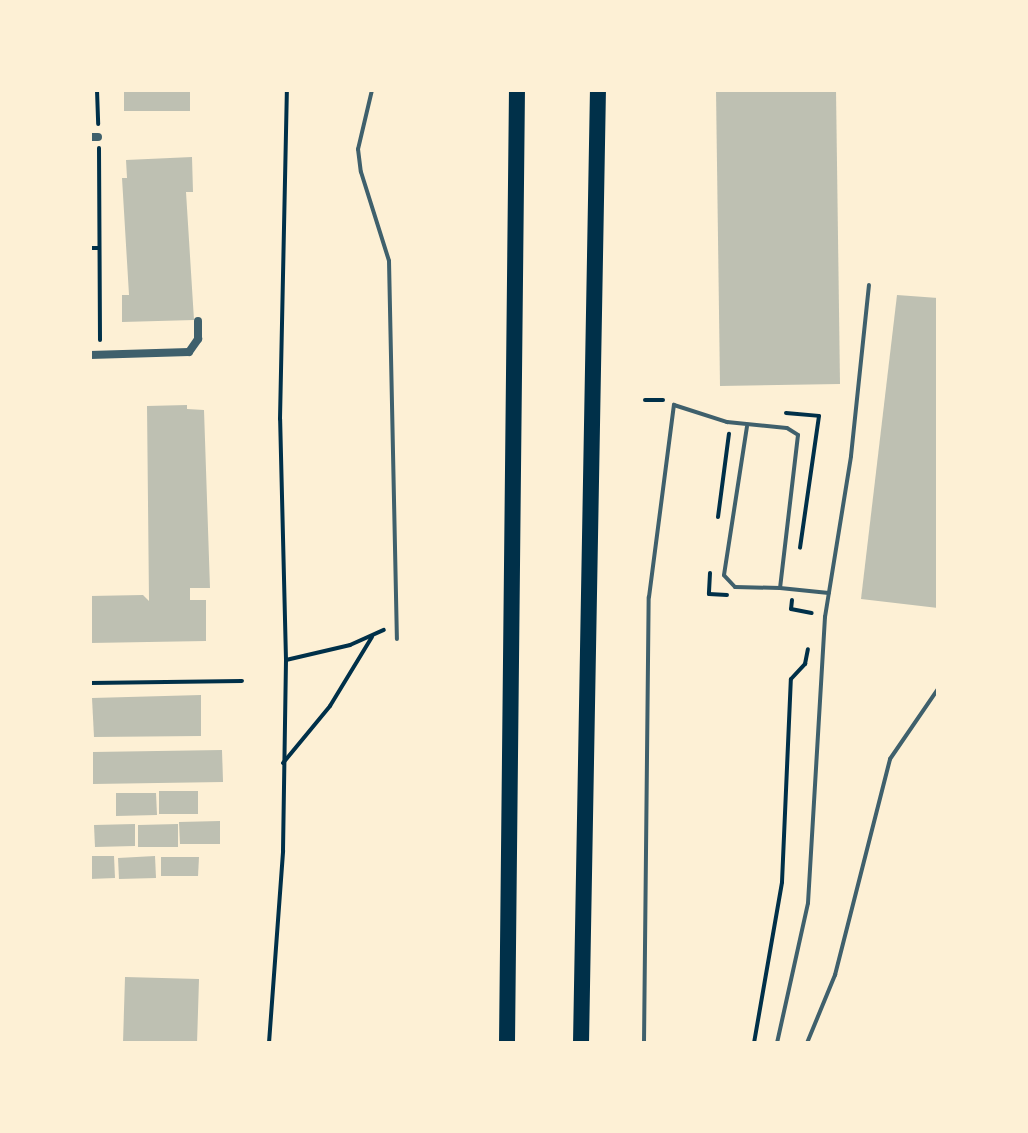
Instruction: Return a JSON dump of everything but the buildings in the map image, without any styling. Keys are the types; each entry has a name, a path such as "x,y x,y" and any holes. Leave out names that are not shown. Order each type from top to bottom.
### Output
{"highway":[{"path":"507,1043 517,90"},
{"path":"581,1043 598,90"}],"street":[{"path":"90,355 189,352 198,339 198,321"}],"lane":[{"path":"372,90 358,149 389,261 397,639"},
{"path":"777,1043 808,903 829,593 869,285"},
{"path":"644,1043 649,597 674,405 747,427 787,428 799,441 780,588"},
{"path":"747,427 724,575 729,586 829,593"},
{"path":"807,1043 838,966 890,759 938,689"}],"path":[{"path":"97,90 94,137 101,355"},
{"path":"269,1043 283,851 281,765 286,660 280,419 287,90"},
{"path":"90,248 99,248"},
{"path":"645,400 674,400"},
{"path":"782,413 819,416 791,609 810,610 813,617"},
{"path":"286,660 374,635 397,624"},
{"path":"281,765 330,706 374,635"},
{"path":"754,1043 782,882 791,679 805,664 809,645"},
{"path":"90,683 242,681"}]}
